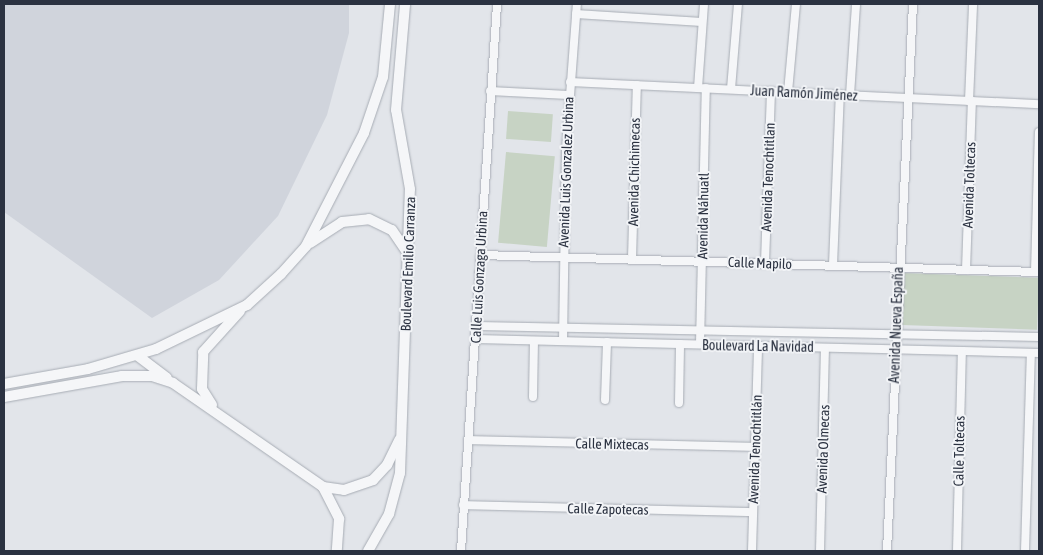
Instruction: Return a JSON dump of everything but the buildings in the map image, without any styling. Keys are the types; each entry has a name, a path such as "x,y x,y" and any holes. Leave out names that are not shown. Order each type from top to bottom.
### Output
{"street":[{"path":"306,246 364,133 383,77 390,4"},
{"name":"Boulevard Emilio Carranza","path":"368,551 396,493 400,437 410,189 396,110 405,4"},
{"name":"Calle Luis Gonzaga Urbina","path":"461,551 497,4"},
{"name":"Avenida Luis Gonzalez Urbina","path":"563,341 563,257 568,95 577,4"},
{"path":"698,88 704,4"},
{"path":"731,89 738,4"},
{"path":"788,92 796,4"},
{"path":"850,95 856,4"},
{"name":"Avenida Nueva España","path":"887,551 906,99 913,4"},
{"name":"Avenida Toltecas","path":"966,270 973,4"},
{"path":"576,14 702,22"},
{"name":"Juan Ramón Jiménez","path":"570,82 1039,104"},
{"name":"Avenida Chichimecas","path":"632,259 637,85"},
{"name":"Avenida Náhuatl","path":"700,344 706,88"},
{"path":"490,91 568,95"},
{"name":"Avenida Tenochtitlan","path":"765,263 771,91"},
{"path":"833,265 840,94"},
{"path":"1037,272 1039,132"},
{"path":"214,408 202,390 203,352 213,335 247,305 306,246 342,222 368,218 392,230 408,255"},
{"name":"Calle Mapilo","path":"481,255 1037,272"},
{"path":"4,384 138,356 247,305"},
{"name":"Boulevard La Navidad","path":"477,326 1039,337"},
{"name":"Boulevard La Navidad","path":"476,339 1039,353"},
{"path":"533,397 534,340"},
{"path":"606,400 607,342"},
{"path":"679,403 680,344"},
{"name":"Avenida Tenochtitlán","path":"752,551 758,346"},
{"name":"Avenida Olmecas","path":"820,551 825,348"},
{"name":"Calle Toltecas","path":"957,551 962,351"},
{"path":"1025,551 1031,353"},
{"path":"138,356 173,383 214,408 324,487 344,490 373,480 387,465 400,437"},
{"path":"4,397 122,376 152,376 173,383"},
{"name":"Calle Mixtecas","path":"468,440 755,447"},
{"path":"324,487 340,519 337,551"},
{"name":"Calle Zapotecas","path":"463,505 753,512"}],"shaded area":[{"path":"4,4 349,4 349,33 327,115 278,216 219,280 152,318 4,212"}],"green space":[{"path":"508,111 553,114 551,142 506,139"},
{"path":"506,152 555,156 547,247 498,243"},
{"path":"904,273 1039,278 1037,330 902,325"}]}
